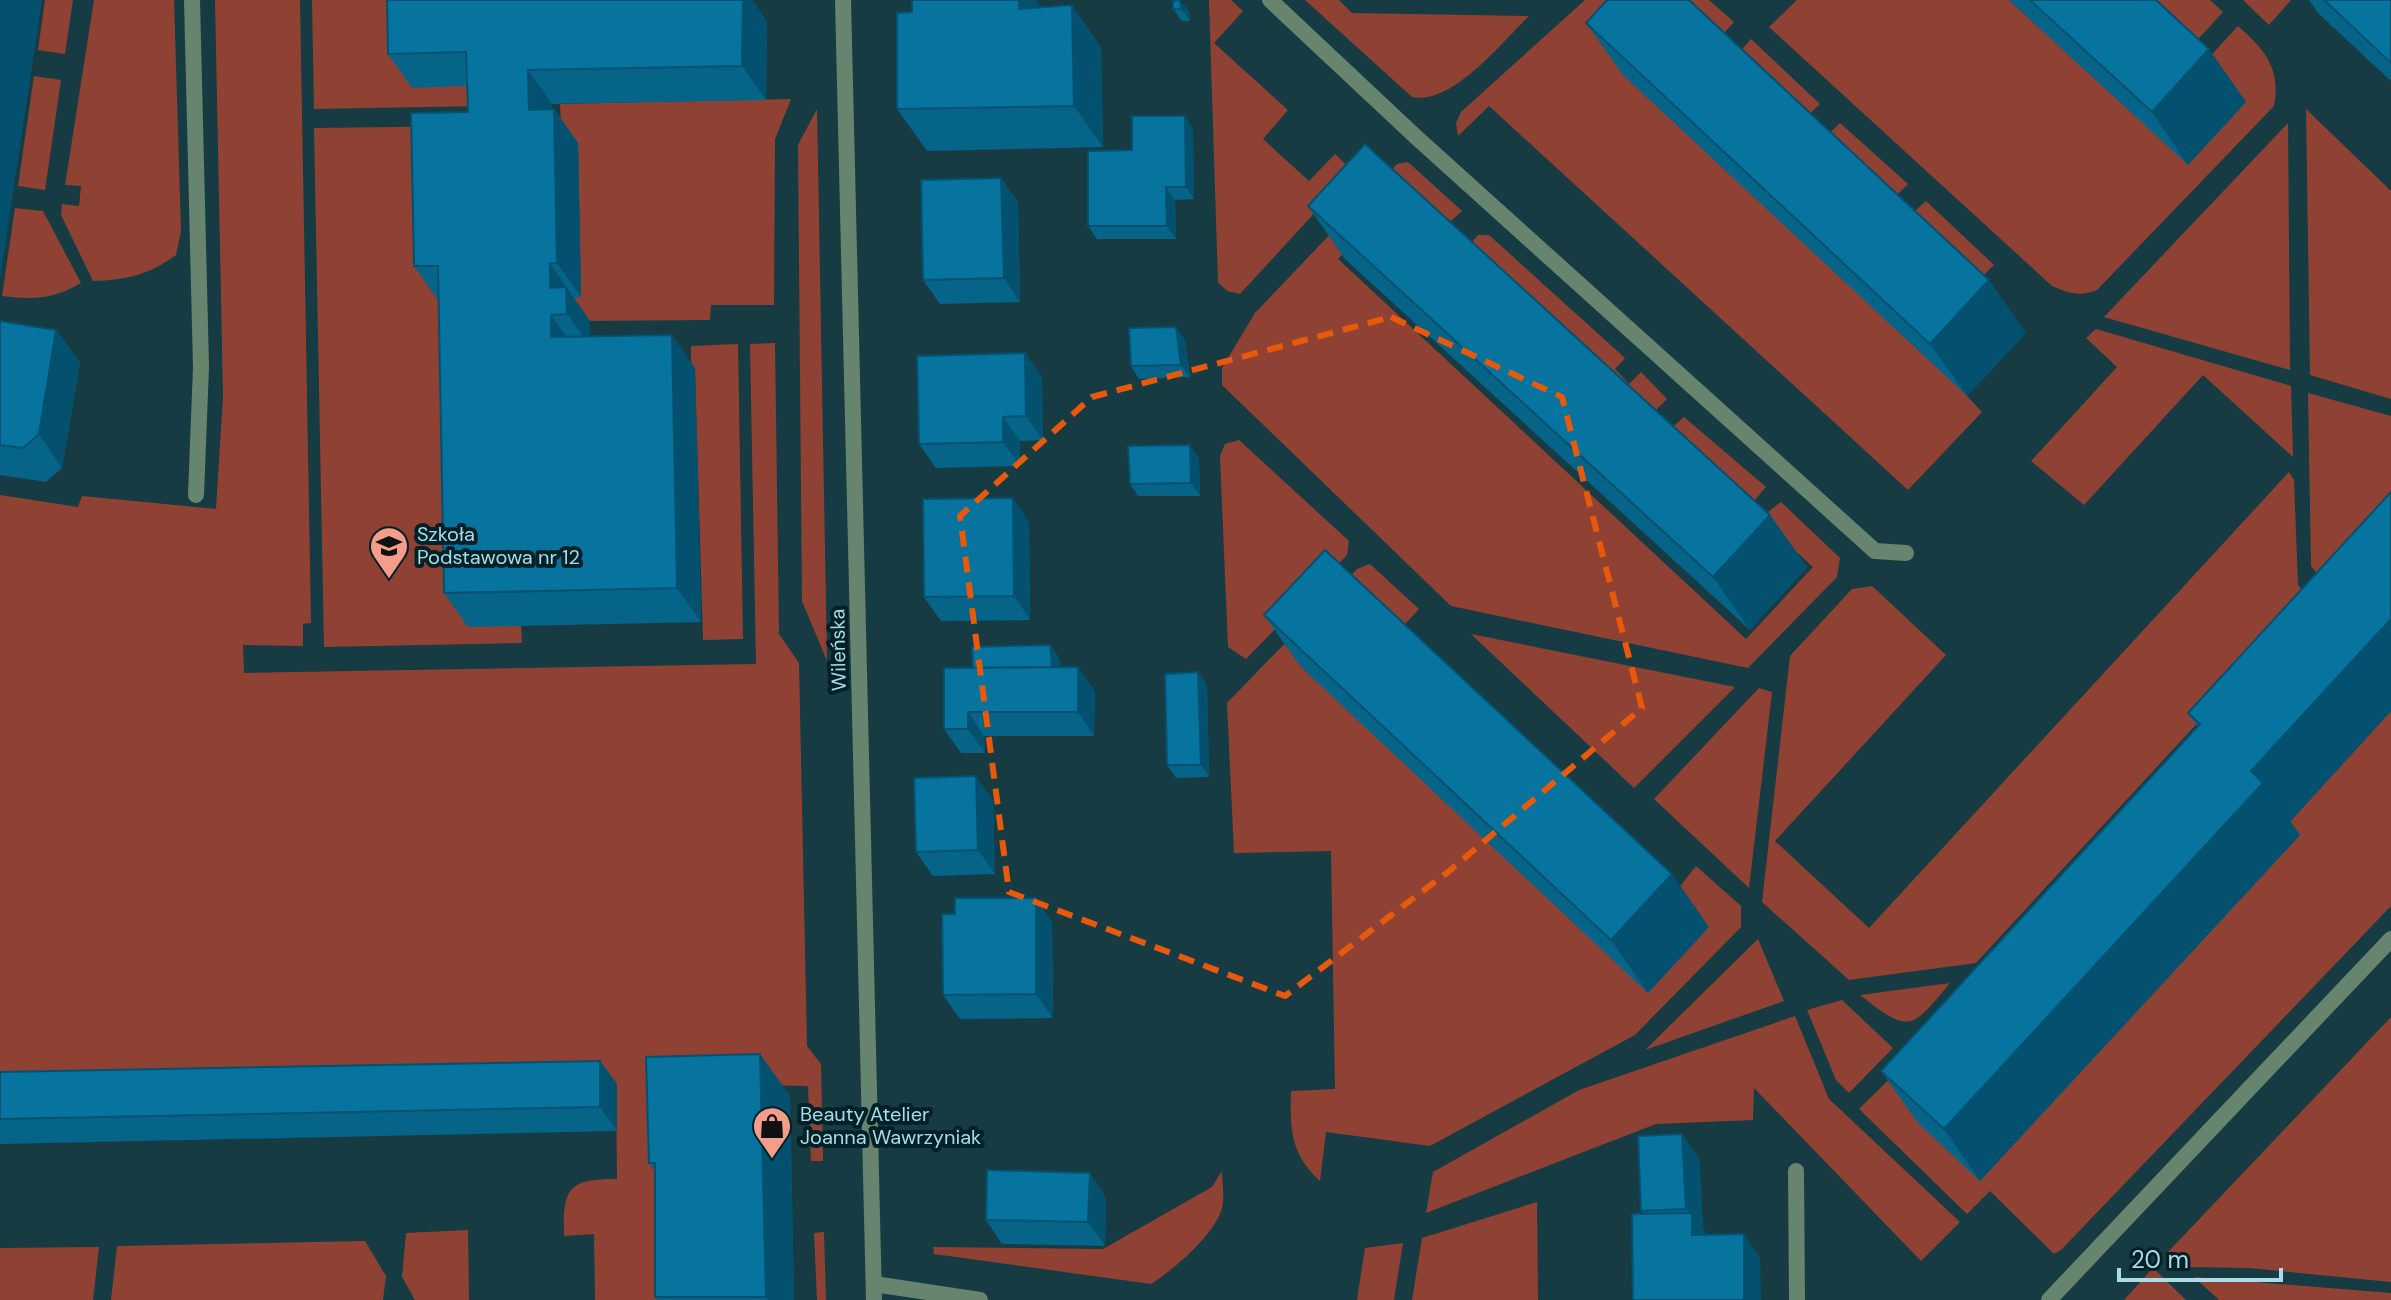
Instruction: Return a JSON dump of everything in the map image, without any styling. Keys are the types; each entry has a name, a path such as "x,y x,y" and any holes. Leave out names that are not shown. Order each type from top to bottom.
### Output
{"street":[{"path":"192,0 201,367 196,495"},
{"name":"Wileńska","path":"843,0 874,1292"},
{"path":"1270,0 1416,137 1875,551 1906,553"},
{"path":"2049,1300 2391,939"},
{"path":"1796,1171 1797,1300"},
{"path":"874,1292 980,1300"}],"highlighted area":[{"path":"1391,317 1562,397 1642,708 1448,872 1285,996 1009,892 960,516 1092,397"}],"shaded area":[{"path":"45,0 73,0 65,54 38,50"},
{"path":"94,0 174,0 181,231 176,255 166,262 137,275 93,281 61,215 62,204 79,206 81,186 65,185"},
{"path":"215,0 300,0 311,623 303,624 303,646 243,645 244,673 756,664 750,344 775,343 779,634 799,663 807,1046 821,1064 823,1161 811,1161 808,1086 675,1083 683,1300 595,1300 594,1234 564,1236 565,1207 572,1190 588,1181 617,1179 616,1085 0,1096 0,495 78,507 82,496 216,509 223,397"},
{"path":"312,0 410,0 481,86 482,106 314,109"},
{"path":"1209,0 1231,0 1243,11 1214,43 1288,110 1263,139 1309,181 1335,154 1353,171 1240,294 1227,291 1218,282"},
{"path":"1305,0 1339,0 1352,13 1529,16 1460,82 1428,97 1412,97"},
{"path":"1585,0 1709,0 1734,22 1715,43 1967,396 1982,412 1908,490 1489,106 1458,136 1456,123 1461,112"},
{"path":"1797,0 2009,0 2188,164 2204,63 2238,26 2269,61 2275,81 2274,106 2097,290 2079,294 2069,292 2052,286 1769,27"},
{"path":"2135,0 2210,0 2223,12 2189,49"},
{"path":"2243,0 2291,0 2269,25"},
{"path":"1751,39 1820,104 1801,122 1733,59"},
{"path":"34,76 61,80 45,190 18,186"},
{"path":"791,99 775,139 774,305 711,305 710,320 574,321 574,297 581,296 578,144 562,144 560,104"},
{"path":"817,109 827,661 802,601 798,145"},
{"path":"2306,109 2391,191 2391,399 2310,375"},
{"path":"1840,123 1908,184 1888,204 1821,141"},
{"path":"2288,123 2290,370 2104,317"},
{"path":"481,126 438,300 468,626 521,626 522,643 324,647 314,128"},
{"path":"1408,162 1462,211 1442,229 1403,191 1338,259 1746,639 1813,567 1760,518 1781,502 1840,558 1837,577 1748,668 1451,606 1222,385 1222,368 1255,313 1397,164"},
{"path":"1926,201 1994,265 1974,284 1905,220"},
{"path":"15,208 43,211 81,283 43,297 2,296"},
{"path":"1478,235 1489,235 1625,358 1615,369 1629,384 1641,372 1667,399 1648,418 1467,248"},
{"path":"2096,329 2291,386 2293,457 2203,375 2084,505 2031,461 2117,367 2086,338"},
{"path":"738,344 743,639 703,640 695,369 691,369 691,346"},
{"path":"2308,393 2391,416 2391,506 2322,579 2311,566"},
{"path":"1684,417 1766,487 1748,508 1666,433"},
{"path":"1239,440 1349,541 1347,555 1246,659 1228,647 1220,456 1225,444"},
{"path":"2289,472 2294,480 2298,585 2311,600 1976,963 1849,980 1762,902 1790,656 1852,589 1872,586 1946,655 1775,841 1869,928"},
{"path":"1370,564 1419,609 1396,634 1674,894 1696,866 1741,906 1741,927 1635,1035 1430,1146 1326,1132 1320,1181 1297,1150 1291,1117 1291,1091 1335,1089 1331,851 1234,853 1227,703 1357,569"},
{"path":"1471,634 1735,687 1634,788"},
{"path":"1759,688 1772,692 1749,888 1654,799"},
{"path":"2391,711 2391,906 2061,1250 2054,1254 1990,1191 1967,1214 1859,1109 1916,1053 2288,824"},
{"path":"1758,939 1784,1001 1645,1050"},
{"path":"1950,983 1927,1010 1909,1021 1890,1016 1860,995"},
{"path":"1842,1000 1893,1048 1849,1093 1836,1080 1807,1010"},
{"path":"1795,1016 1829,1099 1960,1222 1921,1261 1754,1088 1753,1120 1656,1124 1426,1213 1433,1172 1579,1090"},
{"path":"2391,1017 2391,1282 2249,1268 2185,1267 2168,1252"},
{"path":"1222,1171 1223,1203 1214,1226 1183,1260 1151,1284 934,1254 933,1247 1103,1249 1212,1187"},
{"path":"1537,1202 1538,1300 1412,1300 1422,1238"},
{"path":"468,1230 469,1300 415,1300 402,1277 406,1233"},
{"path":"824,1232 826,1300 817,1300 814,1233"},
{"path":"365,1241 386,1276 383,1300 111,1300 117,1246"},
{"path":"1403,1243 1394,1300 1357,1300 1365,1248"},
{"path":"99,1247 93,1300 0,1300 0,1248"},
{"path":"2153,1268 2186,1300 2124,1300"},
{"path":"2194,1277 2391,1293 2391,1300 2219,1300"}],"building":[{"path":"387,0 743,0 742,66 528,70 529,110 554,109 557,263 550,263 550,288 566,287 567,314 551,315 551,337 672,335 677,588 444,593 438,266 414,266 411,113 468,112 466,52 388,54"},
{"path":"912,0 1019,0 1019,9 1072,5 1074,106 897,109 897,13 912,12"},
{"path":"1180,0 1181,9 1173,9 1173,1"},
{"path":"1607,0 1689,0 1989,280 1930,344 1586,23"},
{"path":"2030,0 2156,0 2209,49 2152,112"},
{"path":"2324,0 2391,0 2391,63"},
{"path":"1132,116 1185,116 1186,187 1166,187 1167,226 1088,226 1088,151 1132,150"},
{"path":"1365,144 1770,515 1713,577 1308,206"},
{"path":"1001,178 1004,278 923,280 921,180"},
{"path":"0,321 56,330 39,434 23,448 0,445"},
{"path":"1176,327 1181,365 1131,366 1129,328"},
{"path":"1025,353 1026,416 1003,417 1003,442 919,444 917,356"},
{"path":"1190,445 1191,483 1130,484 1128,446"},
{"path":"2391,492 2391,619 2251,771 2263,783 1944,1129 1881,1071 2200,724 2188,713"},
{"path":"1013,498 1014,596 924,597 923,499"},
{"path":"1325,550 1672,874 1611,940 1264,615"},
{"path":"1050,645 1052,667 973,668 972,647"},
{"path":"1078,667 1078,712 968,712 968,729 944,729 944,668"},
{"path":"1198,672 1201,765 1167,765 1165,674"},
{"path":"976,776 978,850 916,852 914,778"},
{"path":"955,898 1036,898 1036,994 943,995 942,914 955,914"},
{"path":"760,1054 766,1297 655,1297 655,1163 649,1163 646,1057"},
{"path":"600,1061 600,1107 0,1119 0,1072"},
{"path":"1682,1134 1686,1209 1641,1211 1638,1136"},
{"path":"987,1170 1090,1173 1088,1222 986,1220"},
{"path":"1692,1213 1692,1235 1744,1234 1744,1300 1633,1300 1632,1214"}],"place":[{"name":"Szkoła Podstawowa nr 12","path":"389,580"},
{"name":"Beauty Atelier Joanna Wawrzyniak","path":"772,1160"}]}
